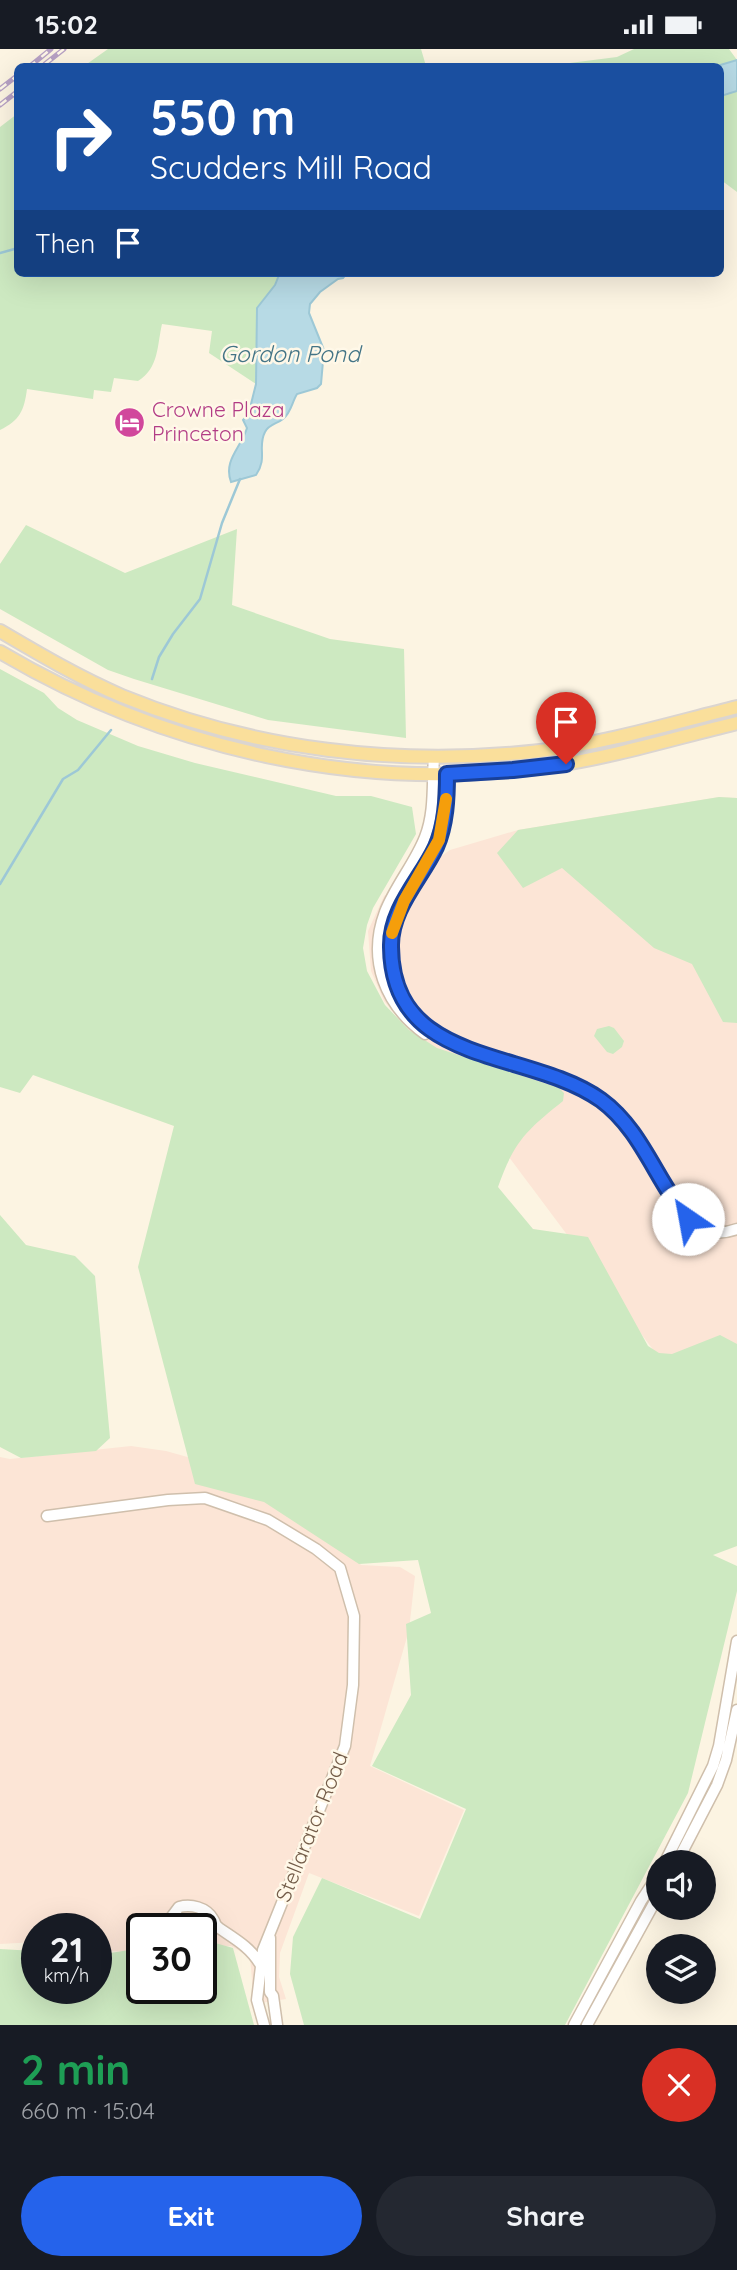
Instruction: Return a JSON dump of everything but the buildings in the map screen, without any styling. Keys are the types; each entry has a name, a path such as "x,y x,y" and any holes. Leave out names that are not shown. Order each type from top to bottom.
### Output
{"main road":[{"path":"0,631 34,652 120,695 202,723 304,747 392,757 540,751 601,740 737,707"},
{"path":"0,652 106,706 212,743 256,755 376,772 447,774 513,770 581,761 737,723"}],"street":[{"path":"434,757 428,829 385,913 377,949 380,972 395,1007 408,1022 444,1044 575,1084 602,1101 637,1138 688,1219 696,1226 714,1233 737,1229"},
{"path":"447,774 441,833 398,913 393,927 391,953 397,987 404,1003 425,1026 464,1048"},
{"name":"Stellarator Road","path":"47,1516 168,1500 205,1498 268,1520 316,1549 340,1568 354,1616 352,1685 345,1746 263,1950 260,1964 260,2008 264,2025"},
{"path":"671,1850 713,1766 719,1746 737,1641"},
{"path":"683,1850 718,1785 737,1710"},
{"path":"574,2025 646,1896"},
{"path":"175,1913 189,1905 208,1913"},
{"path":"587,2025 646,1918"},
{"path":"217,1927 231,1934 253,1953 260,1964"},
{"name":"Stellarator Road","path":"270,1938 277,2025"}],"shaded area":[{"path":"719,797 737,798 737,1361 666,1367 488,1129 384,1001 371,971 368,931 384,896 450,850 518,830"},
{"path":"131,1446 191,1458 350,1551 361,1565 400,1567 415,1576 409,1630 370,1766 464,1810 419,1916 309,1873 280,1953 279,1977 286,1999 254,2004 250,1957 231,1946 217,1946 217,1913 126,1913 126,1952 112,1951 112,1913 21,1913 21,1943 0,1944 0,1457 10,1459"}],"green space":[{"path":"108,49 421,49 425,63 88,63"},
{"path":"634,49 729,49 737,60 724,65 570,63 617,57"},
{"path":"737,91 737,192 724,182 724,95"},
{"path":"14,116 14,277 278,277 257,308 256,384 209,353 212,331 162,324 154,363 138,381 114,378 111,392 94,390 93,399 27,389 20,414 0,430 0,127"},
{"path":"26,525 125,573 237,529 232,605 330,639 404,649 406,738 268,720 108,670 0,609 0,564"},
{"path":"0,669 44,693 58,708 77,720 138,746 195,763 336,796 371,796 412,807 416,834 373,908 363,948 367,971 385,1005 409,1030 437,1048 559,1088 564,1093 563,1101 540,1120 516,1147 498,1187 533,1229 588,1237 648,1346 659,1353 672,1354 720,1335 737,1344 737,1546 713,1555 737,1566 737,1591 688,1793 658,1850 646,1850 646,1872 565,2025 304,2025 290,1974 293,1937 322,1878 420,1919 466,1809 372,1766 411,1695 406,1624 431,1613 418,1560 359,1564 264,1502 195,1484 138,1267 174,1126 33,1075 20,1093 0,1087"},
{"path":"737,711 737,718 614,749 568,758 464,769 464,766 552,757"},
{"path":"719,797 737,798 737,1023 723,1022 692,964 654,948 562,868 523,888 497,853 518,830"},
{"path":"609,1026 614,1028 624,1041 622,1047 613,1054 607,1052 594,1036 597,1029"},
{"path":"0,1215 26,1245 75,1256 95,1276 110,1438 96,1451 21,1458 0,1447"},
{"path":"217,1944 233,1948 254,2025 0,2025 0,1949 21,1950 21,2004 112,2004 112,1953 126,1951 126,2004 217,2004"}],"water":[{"path":"737,60 737,91 724,95 724,64"},
{"name":"Gordon Pond","path":"278,277 344,277 320,292 310,304 309,313 324,350 321,384 317,388 297,394 286,417 267,429 263,437 260,469 256,475 231,482 229,467 247,428 243,420 252,410 256,384 257,308"}],"waterway":[{"path":"0,253 14,249"},
{"path":"152,679 159,657 200,599 222,523 240,479"},
{"path":"0,884 63,779 78,770 111,730"}],"railway":[{"path":"34,63 51,49"},
{"path":"46,63 64,49"},
{"path":"0,89 14,78"},
{"path":"0,105 14,94"}],"slow traffic":[{"path":"392,933 404,901 439,840 446,799"}],"place":[{"name":"Crowne Plaza Princeton","path":"129,422"}],"route":[{"path":"566,764 484,773 447,774 445,813 439,840 404,901 393,927 390,944 397,987 404,1003 417,1019 450,1042 575,1084 602,1101 637,1138 688,1219"}]}
